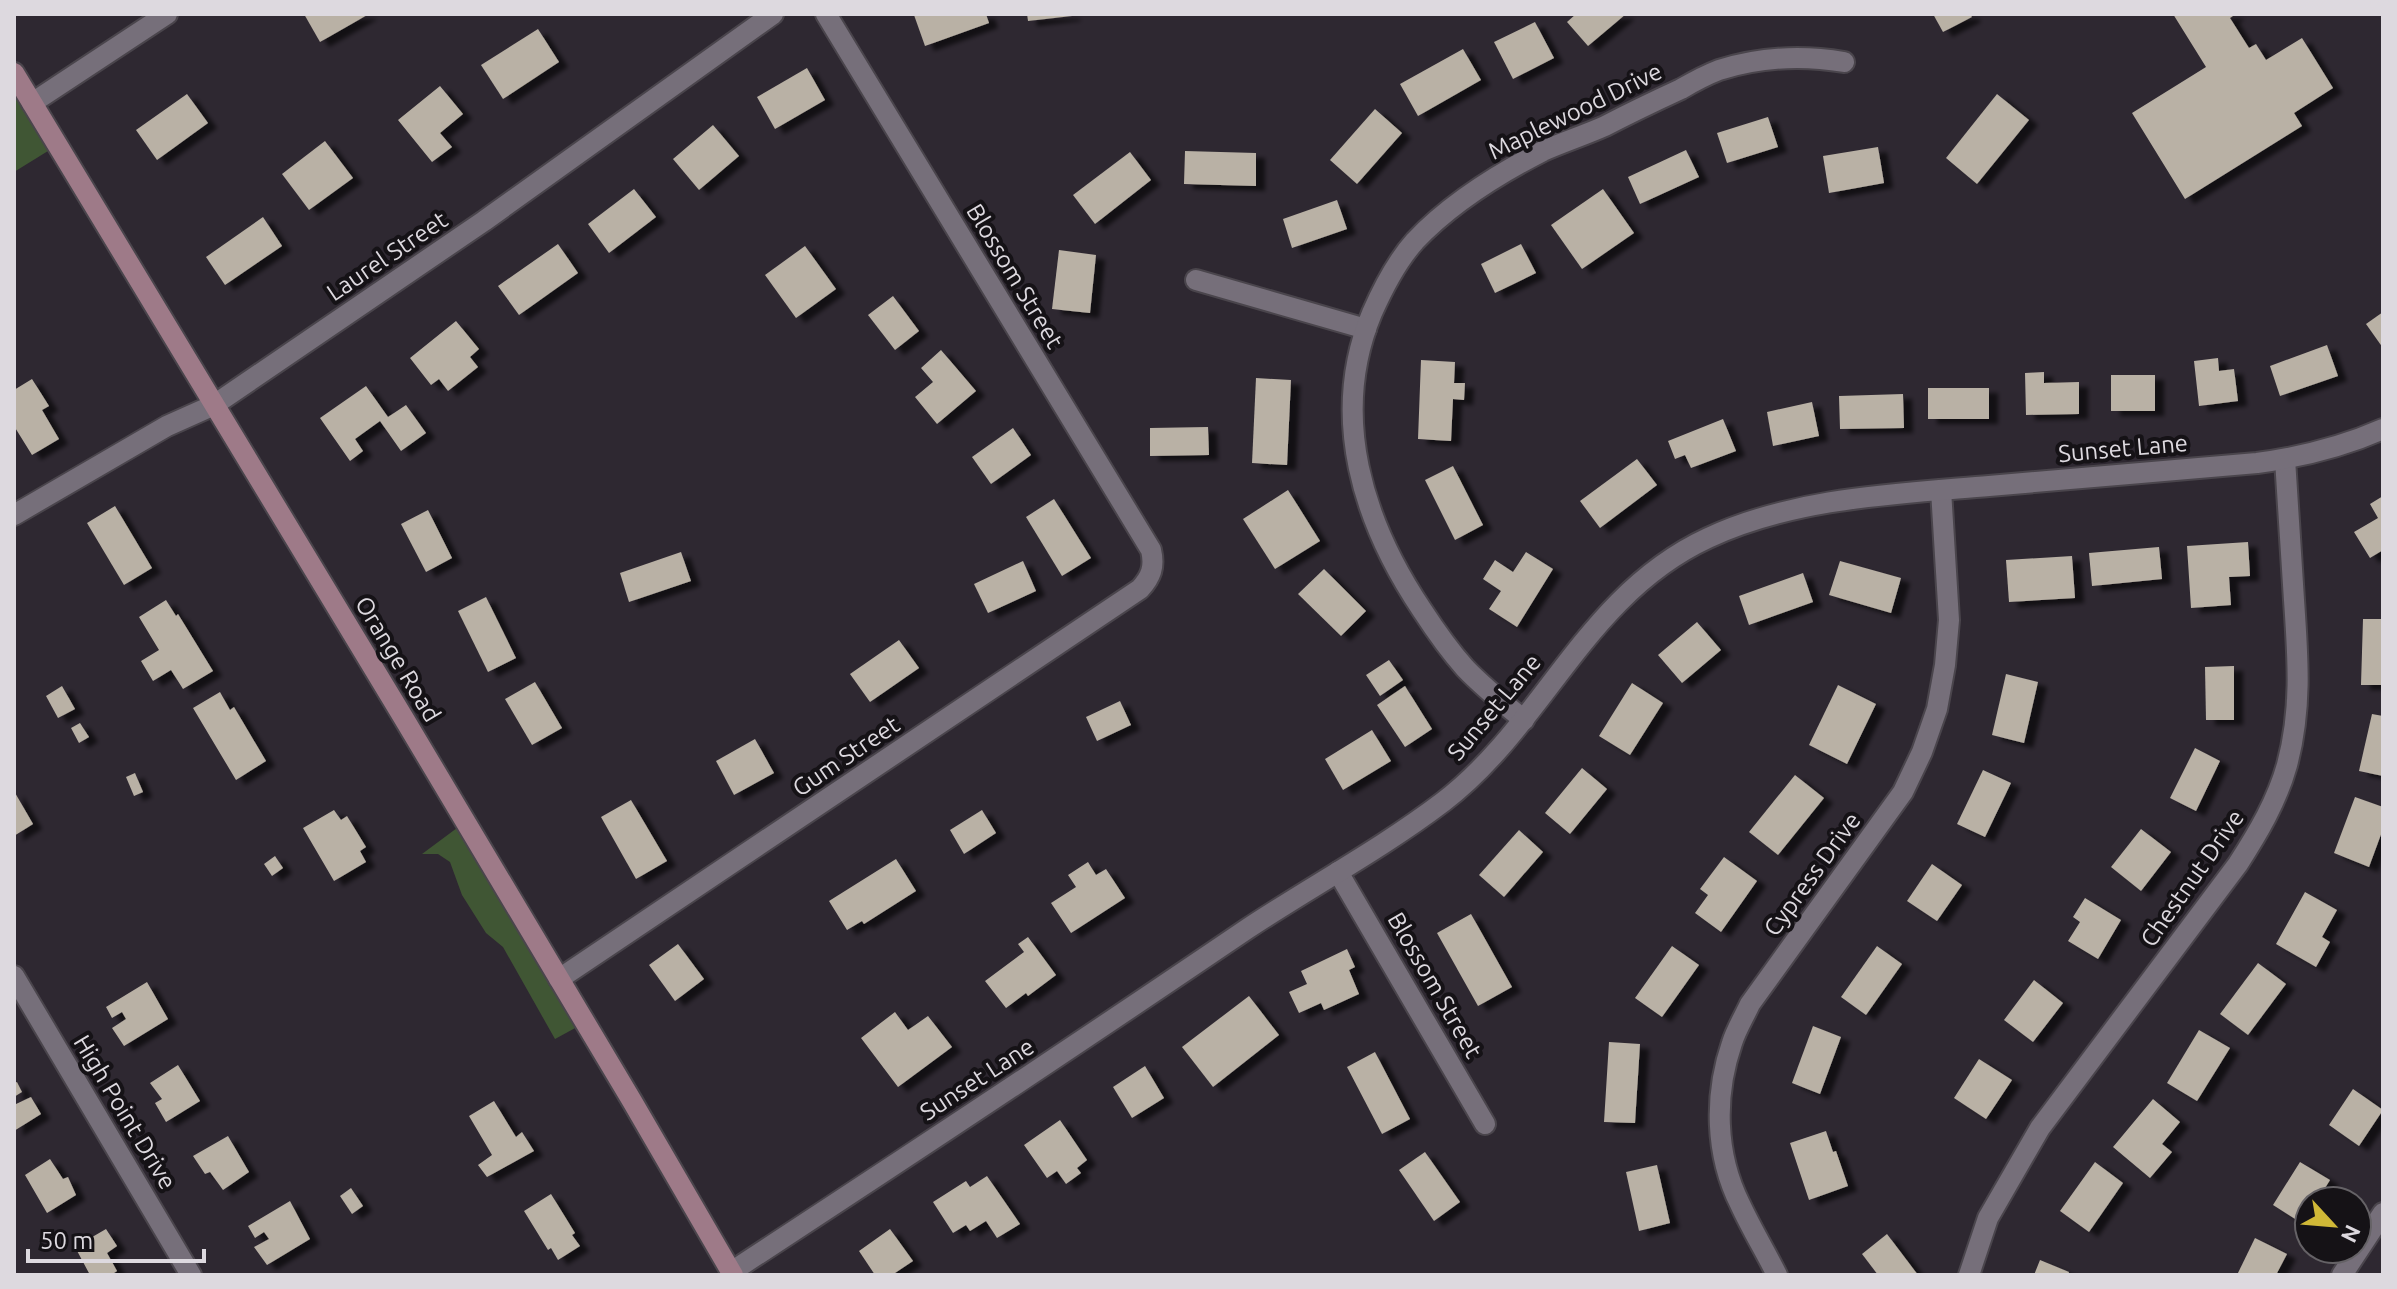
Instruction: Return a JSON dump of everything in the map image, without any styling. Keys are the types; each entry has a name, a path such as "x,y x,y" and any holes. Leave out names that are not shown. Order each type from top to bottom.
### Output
{"main road":[{"name":"Orange Road","path":"14,73 559,979 732,1273"}],"street":[{"path":"32,103 167,14"},
{"name":"Laurel Street","path":"14,515 167,426 214,405 484,221 773,14"},
{"name":"Blossom Street","path":"826,14 1151,550 1153,567"},
{"name":"Maplewood Drive","path":"1524,720 1463,667 1436,631 1402,580 1382,542 1364,494 1352,417 1354,374 1366,329 1379,297 1415,242 1444,215 1493,179 1545,150 1592,132 1717,71 1751,62 1787,58 1844,62"},
{"path":"1196,280 1366,329"},
{"name":"Sunset Lane","path":"732,1273 1446,800 1474,775 1524,720 1599,621 1635,585 1665,562 1705,539 1754,519 1787,510 1941,490 2285,459 2347,444 2383,429"},
{"name":"Chestnut Drive","path":"1969,1275 1988,1218 2040,1128 2238,864 2272,806 2296,726 2299,684 2285,459"},
{"name":"Cypress Drive","path":"1777,1275 1739,1203 1725,1166 1719,1106 1723,1072 1732,1040 1750,1004 1903,792 1922,752 1937,709 1948,635 1941,490"},
{"name":"Gum Street","path":"559,979 1140,589 1149,579 1153,567"},
{"name":"Blossom Street","path":"1338,872 1485,1124"},
{"name":"High Point Drive","path":"14,976 191,1275"},
{"path":"2342,1275 2383,1213"}],"green space":[{"path":"14,94 48,151 14,172"},
{"path":"457,828 577,1027 555,1039 503,947 486,933 462,895 450,862 438,854 422,854"}],"building":[{"path":"304,14 369,14 320,42"},
{"path":"986,14 989,23 925,46 914,15"},
{"path":"1027,14 1071,14 1072,16 1028,21"},
{"path":"1576,14 1626,14 1588,46 1567,22"},
{"path":"1933,14 1970,14 1972,17 1943,32"},
{"path":"2173,14 2236,14 2230,18 2249,48 2256,44 2266,60 2302,38 2333,88 2294,113 2302,126 2185,199 2132,113 2206,67"},
{"path":"1535,22 1554,58 1513,79 1494,42"},
{"path":"538,29 559,62 503,99 481,65"},
{"path":"1463,49 1481,80 1418,116 1400,84"},
{"path":"807,68 825,100 775,129 757,97"},
{"path":"440,86 463,114 440,133 452,147 432,162 398,120"},
{"path":"187,94 208,123 157,160 136,130"},
{"path":"1997,94 2029,120 1977,184 1946,158"},
{"path":"1375,109 1402,133 1357,184 1330,160"},
{"path":"1768,117 1778,147 1727,163 1717,133"},
{"path":"713,125 739,156 699,190 673,159"},
{"path":"325,141 353,178 309,210 282,174"},
{"path":"1878,147 1884,183 1829,193 1823,156"},
{"path":"1686,150 1699,177 1640,204 1628,177"},
{"path":"1185,151 1256,153 1256,186 1184,184"},
{"path":"1130,152 1151,180 1095,224 1073,195"},
{"path":"634,189 656,217 609,253 588,224"},
{"path":"1603,189 1634,233 1582,269 1551,225"},
{"path":"1337,200 1347,229 1292,248 1283,219"},
{"path":"263,217 282,246 225,285 206,257"},
{"path":"558,244 578,273 519,315 498,286"},
{"path":"1521,244 1536,273 1495,293 1481,264"},
{"path":"805,246 836,289 796,318 765,275"},
{"path":"1059,250 1096,255 1090,313 1052,309"},
{"path":"893,296 919,331 895,350 868,315"},
{"path":"2383,312 2383,348 2366,324"},
{"path":"456,321 479,349 470,357 478,367 448,391 439,379 431,385 410,358"},
{"path":"2327,345 2338,376 2280,396 2270,366"},
{"path":"941,350 976,391 937,424 915,397 933,382 921,368"},
{"path":"2218,358 2219,371 2234,369 2238,401 2199,406 2194,361"},
{"path":"1421,360 1455,362 1454,383 1465,383 1464,400 1453,399 1451,441 1418,439"},
{"path":"2044,372 2044,383 2079,382 2079,414 2026,415 2025,373"},
{"path":"2111,375 2155,375 2155,411 2111,411"},
{"path":"1256,378 1291,380 1287,465 1252,463"},
{"path":"32,379 49,406 42,410 59,439 32,455 14,426 14,390"},
{"path":"366,386 388,417 406,405 426,433 401,451 380,421 355,439 363,451 350,461 320,418"},
{"path":"1928,388 1989,388 1989,419 1928,419"},
{"path":"1903,394 1904,428 1840,429 1839,396"},
{"path":"1812,402 1819,436 1773,446 1767,412"},
{"path":"1723,419 1736,451 1691,468 1685,455 1675,459 1668,441"},
{"path":"1208,427 1209,455 1150,456 1150,428"},
{"path":"1013,428 1031,455 991,484 972,457"},
{"path":"1637,459 1657,485 1600,528 1580,501"},
{"path":"1453,466 1483,525 1455,540 1425,480"},
{"path":"1288,490 1320,541 1275,569 1243,519"},
{"path":"2383,496 2383,550 2370,558 2354,532 2378,518 2370,504"},
{"path":"1054,499 1091,558 1062,576 1026,517"},
{"path":"115,506 152,568 124,585 87,523"},
{"path":"428,510 452,558 426,572 401,524"},
{"path":"2248,542 2250,576 2229,577 2231,605 2191,608 2187,546"},
{"path":"2159,547 2162,579 2092,586 2089,553"},
{"path":"681,552 691,581 629,602 620,573"},
{"path":"1526,552 1553,569 1517,627 1489,609 1501,591 1483,579 1495,560 1513,572"},
{"path":"2072,556 2075,598 2009,602 2006,560"},
{"path":"1023,561 1036,591 988,613 974,584"},
{"path":"1840,561 1901,578 1891,613 1829,595"},
{"path":"1324,569 1366,611 1341,636 1298,594"},
{"path":"1803,573 1813,602 1749,625 1739,596"},
{"path":"486,597 516,658 488,672 458,611"},
{"path":"166,600 213,671 183,689 171,670 153,681 141,661 159,650 139,617"},
{"path":"2363,619 2383,619 2383,685 2361,685"},
{"path":"1697,622 1721,650 1682,683 1658,655"},
{"path":"899,640 919,668 870,702 850,674"},
{"path":"1389,660 1403,680 1380,696 1366,675"},
{"path":"2234,666 2234,720 2206,720 2205,667"},
{"path":"2006,674 2038,682 2024,743 1992,735"},
{"path":"535,682 562,728 532,745 505,699"},
{"path":"1632,683 1663,703 1630,755 1599,736"},
{"path":"1838,685 1876,704 1847,764 1809,745"},
{"path":"62,686 75,709 58,718 46,696"},
{"path":"1405,686 1432,729 1405,747 1377,705"},
{"path":"220,692 230,710 234,707 266,761 236,780 193,708"},
{"path":"1120,701 1131,725 1097,741 1086,717"},
{"path":"2372,714 2383,716 2383,776 2359,771"},
{"path":"80,723 89,737 79,743 71,728"},
{"path":"1372,730 1391,761 1343,790 1325,759"},
{"path":"755,739 774,773 734,795 716,761"},
{"path":"2195,748 2220,761 2196,811 2170,798"},
{"path":"1582,768 1607,789 1570,834 1545,813"},
{"path":"1983,770 2011,783 1985,837 1957,824"},
{"path":"135,773 143,792 134,796 126,777"},
{"path":"1795,775 1824,798 1778,855 1749,832"},
{"path":"14,791 33,824 14,836"},
{"path":"2355,797 2383,807 2383,829 2369,867 2334,853"},
{"path":"631,800 667,861 636,879 601,817"},
{"path":"334,810 341,820 347,816 366,847 360,851 366,862 334,881 303,828"},
{"path":"982,810 996,833 964,854 950,830"},
{"path":"2141,829 2171,852 2141,891 2111,867"},
{"path":"1519,830 1543,852 1504,897 1479,875"},
{"path":"275,856 283,868 272,876 264,864"},
{"path":"1724,857 1757,881 1721,932 1695,913 1708,895 1700,889"},
{"path":"896,859 916,891 864,924 862,921 847,930 829,901"},
{"path":"1088,862 1096,875 1106,869 1125,898 1071,933 1051,903 1076,887 1068,875"},
{"path":"1932,864 1962,885 1937,921 1907,901"},
{"path":"2305,892 2337,910 2322,937 2330,942 2316,967 2276,944"},
{"path":"2085,898 2121,920 2098,959 2068,941 2080,922 2073,917"},
{"path":"1471,914 1512,987 1478,1006 1437,933"},
{"path":"1028,937 1056,975 1006,1008 985,981 1024,952 1018,944"},
{"path":"678,944 704,979 675,1001 649,965"},
{"path":"1672,946 1699,965 1662,1017 1635,998"},
{"path":"1877,946 1902,964 1866,1015 1841,997"},
{"path":"1347,949 1355,967 1349,970 1359,994 1324,1010 1321,1003 1299,1013 1289,992 1307,984 1301,971"},
{"path":"2258,963 2286,984 2248,1035 2220,1014"},
{"path":"2034,980 2063,1003 2033,1042 2004,1020"},
{"path":"147,982 168,1019 124,1046 112,1028 126,1019 122,1012 112,1018 106,1007"},
{"path":"1249,996 1279,1035 1213,1087 1182,1047"},
{"path":"895,1012 908,1030 928,1016 952,1047 898,1087 861,1038"},
{"path":"1813,1026 1841,1037 1820,1094 1792,1083"},
{"path":"2199,1030 2230,1048 2197,1101 2167,1083"},
{"path":"1609,1042 1640,1044 1635,1123 1604,1122"},
{"path":"1375,1052 1410,1119 1382,1134 1347,1067"},
{"path":"1979,1059 2012,1080 1986,1119 1954,1098"},
{"path":"178,1065 200,1101 166,1122 155,1103 162,1099 150,1083"},
{"path":"1145,1066 1164,1098 1132,1118 1113,1087"},
{"path":"17,1082 22,1092 14,1097 14,1083"},
{"path":"2353,1089 2383,1110 2359,1146 2329,1125"},
{"path":"31,1097 41,1114 14,1131 14,1099 16,1104"},
{"path":"2153,1099 2180,1122 2162,1144 2172,1152 2150,1178 2113,1147"},
{"path":"494,1101 516,1137 522,1132 534,1151 487,1177 478,1165 492,1155 469,1116"},
{"path":"1060,1120 1087,1160 1077,1168 1081,1173 1066,1184 1057,1171 1047,1178 1024,1145"},
{"path":"1826,1131 1848,1186 1809,1200 1790,1143"},
{"path":"228,1136 249,1172 223,1190 210,1172 205,1174 193,1156"},
{"path":"1425,1152 1460,1202 1434,1221 1399,1170"},
{"path":"50,1159 63,1179 68,1177 76,1195 47,1213 25,1175"},
{"path":"2095,1162 2123,1183 2089,1232 2060,1211"},
{"path":"2300,1162 2330,1180 2327,1185 2293,1185 2293,1218 2273,1205"},
{"path":"1657,1165 1670,1223 1639,1231 1626,1172"},
{"path":"987,1176 1020,1224 997,1238 986,1221 970,1231 966,1225 953,1233 933,1202 966,1181 970,1187"},
{"path":"351,1188 363,1206 352,1214 340,1196"},
{"path":"551,1194 580,1246 558,1260 551,1248 548,1250 524,1211"},
{"path":"290,1201 310,1239 267,1265 254,1247 269,1239 264,1232 255,1238 248,1226"},
{"path":"106,1229 117,1246 107,1253 117,1271 111,1275 90,1275 75,1247"},
{"path":"890,1229 913,1261 892,1275 875,1275 859,1251"},
{"path":"1887,1234 1918,1275 1878,1275 1862,1254"},
{"path":"2255,1238 2287,1254 2276,1275 2237,1275"},
{"path":"2040,1260 2069,1272 2068,1275 2034,1275"}]}
